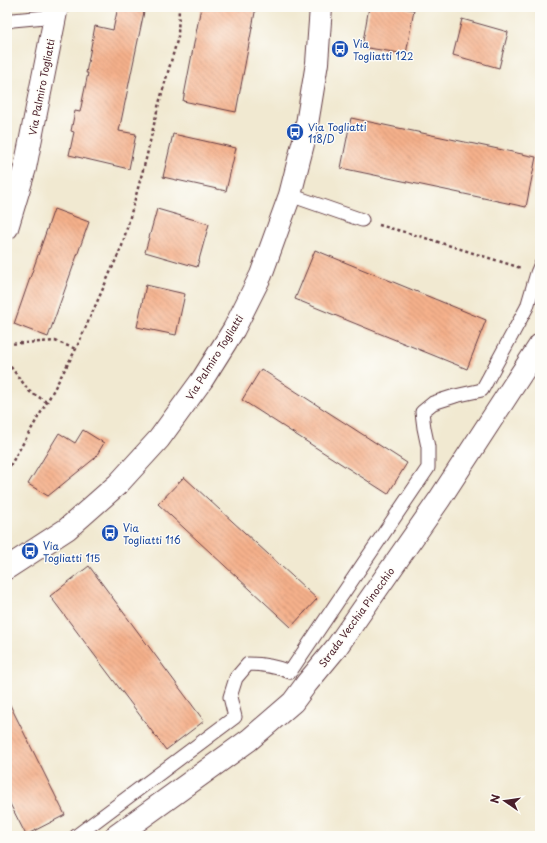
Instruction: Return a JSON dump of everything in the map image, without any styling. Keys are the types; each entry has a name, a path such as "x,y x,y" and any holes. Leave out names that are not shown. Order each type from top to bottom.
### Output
{"street":[{"name":"Via Palmiro Togliatti","path":"7,568 67,529 118,484 159,439 202,380 234,330 261,275 290,195 309,114 317,63 321,7"},
{"name":"Via Palmiro Togliatti","path":"7,228 25,168 56,11"},
{"name":"Strada Vecchia Pinocchio","path":"116,836 249,740 293,702 298,677 336,648 439,500 540,345"}],"lane":[{"name":"Via Palmiro Togliatti","path":"7,22 56,11"},
{"path":"290,195 362,220"},
{"path":"76,836 235,717 230,696 236,678 248,664 262,664 277,667 298,677 428,468 428,447 422,412 432,403 482,390 527,307 538,270"}],"path":[{"path":"7,471 76,349 122,246 178,37 179,7"},
{"path":"362,220 538,270"},
{"path":"7,344 55,342 76,349"},
{"path":"7,362 30,392 47,402"}],"building":[{"path":"118,7 145,7 119,131 136,134 129,169 69,155 74,132 71,131 75,111 80,112 95,26 113,30"},
{"path":"201,7 256,7 236,112 183,101"},
{"path":"369,7 398,7 414,10 406,54 362,47"},
{"path":"462,19 508,32 499,68 453,55"},
{"path":"351,118 536,157 526,207 341,168"},
{"path":"173,134 236,148 226,191 163,177"},
{"path":"54,209 89,222 48,337 14,324"},
{"path":"157,209 209,224 197,267 145,252"},
{"path":"315,250 486,320 467,369 295,299"},
{"path":"146,285 185,294 176,335 137,327"},
{"path":"261,369 407,463 388,494 242,400"},
{"path":"83,430 104,443 95,458 48,496 28,484 59,433 75,443"},
{"path":"184,477 317,599 291,627 158,504"},
{"path":"89,566 204,721 166,750 50,596"},
{"path":"7,699 65,815 26,835 7,798"}],"place":[{"name":"Via Togliatti 122","path":"340,49"},
{"name":"Via Togliatti 118/D","path":"295,132"},
{"name":"Via Togliatti 116","path":"110,533"},
{"name":"Via Togliatti 115","path":"30,551"}]}
